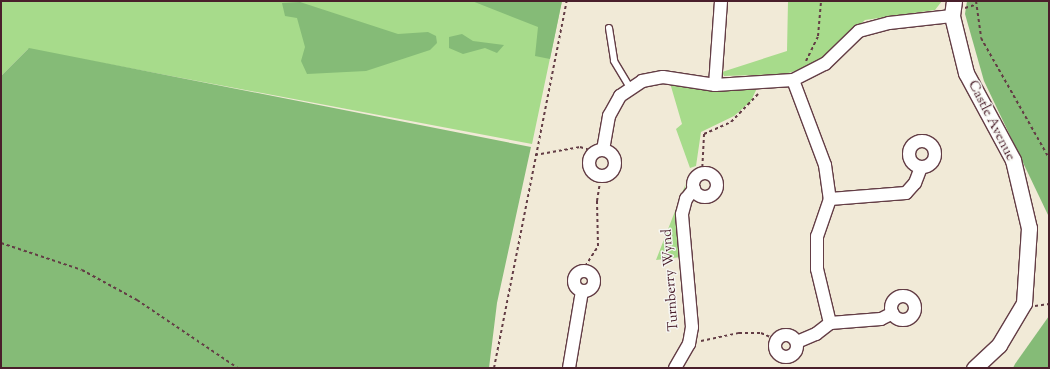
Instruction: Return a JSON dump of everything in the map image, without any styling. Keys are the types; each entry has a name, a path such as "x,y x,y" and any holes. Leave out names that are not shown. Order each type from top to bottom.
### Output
{"street":[{"path":"715,85 721,1"},
{"name":"Castle Avenue","path":"954,1 952,16 966,73 1013,160 1029,228 1024,303 999,346 974,368"},
{"path":"601,150 611,153 615,164 609,174 601,176 594,172 590,164 592,156 601,150 609,116 620,96 642,81 663,77 715,85 766,83 793,80 806,75 825,64 859,31 889,23 952,16"},
{"path":"793,80 825,165 830,199 817,236 817,269 830,323"},
{"path":"830,199 906,193 915,184 921,167"},
{"path":"694,190 707,197 716,190 716,179 702,173"},
{"name":"Turnberry Wynd","path":"675,368 689,344 692,327 682,214 686,199 694,190 693,181 702,173"},
{"path":"569,368 582,290 591,288 594,280 591,274 582,271"},
{"path":"797,342 816,334 830,323 881,320 893,313"},
{"path":"786,335 797,342 795,352 786,357 777,352 777,340 786,335"}],"lane":[{"path":"609,28 614,61 631,88"}],"path":[{"path":"494,368 520,248 536,142 567,1"},
{"path":"806,75 806,62 818,36 821,1"},
{"path":"976,1 981,38 1026,123 1049,158"},
{"path":"702,173 704,134 731,122 750,106 766,83"},
{"path":"535,156 580,147 601,150"},
{"path":"582,271 598,246 597,201 601,176"},
{"path":"1,243 82,270 137,300 238,368"},
{"path":"689,344 739,333 761,333 777,340"}],"green space":[{"path":"1,1 562,1 532,144 28,49 1,76"},
{"path":"472,1 562,1 550,59 535,56 538,27"},
{"path":"788,1 942,1 935,10 865,20 818,63 799,70 785,74 724,76 722,72 787,51"},
{"path":"967,1 1049,1 1049,217 984,81 965,14"},
{"path":"300,2 398,34 428,32 436,36 437,43 430,50 366,71 307,74 301,61 305,47 297,18 285,16 282,3"},
{"path":"462,34 473,41 504,45 497,53 485,48 463,54 449,48 449,37"},
{"path":"29,48 531,147 497,303 489,368 1,368 1,76"},
{"path":"670,83 757,88 751,101 734,116 701,132 696,166 690,168 676,129 682,124"},
{"path":"686,183 679,218 681,257 656,260"},
{"path":"1049,316 1049,368 1013,368 1015,364"}]}
